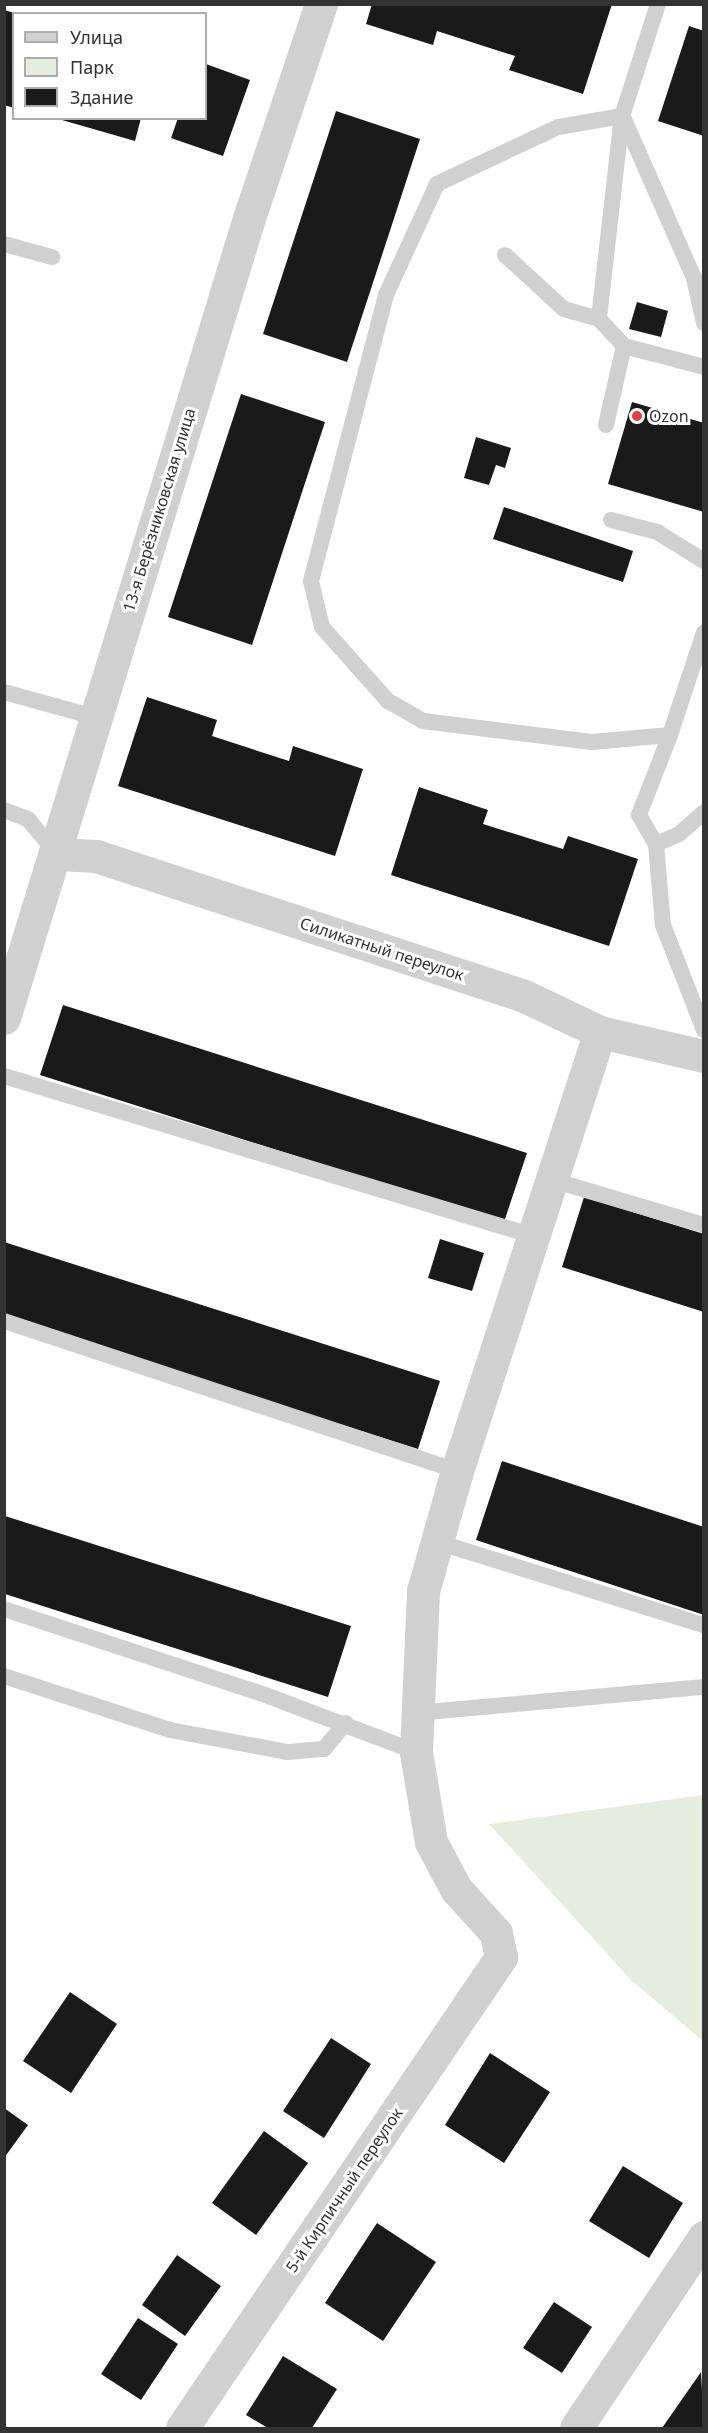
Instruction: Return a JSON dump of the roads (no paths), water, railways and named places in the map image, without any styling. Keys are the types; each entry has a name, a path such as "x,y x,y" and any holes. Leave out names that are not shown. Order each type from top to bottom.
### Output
{"street":[{"name":"13-я Берёзниковская улица","path":"4,1018 57,854 95,717 316,6"},
{"name":"Силикатный переулок","path":"57,854 96,856 522,994 600,1032 704,1056"},
{"path":"416,1752 423,1591 457,1471 600,1032"},
{"name":"5-й Кирпичный переулок","path":"182,2428 490,1974 501,1949 496,1933 456,1889 430,1842 416,1752"},
{"path":"576,2428 704,2237"}],"lane":[{"path":"599,319 622,116 657,4"},
{"path":"622,116 694,278 704,323"},
{"path":"622,116 558,126 437,184 386,295 311,581 322,627 388,701 423,721 592,742 670,735"},
{"path":"4,244 52,257"},
{"path":"505,255 564,309 599,319 624,346 704,367"},
{"path":"606,425 624,346"},
{"path":"611,520 657,532 704,561"},
{"path":"704,632 670,735 639,815 656,843 663,925 704,1030"},
{"path":"4,692 95,717"},
{"path":"4,810 28,819 57,854"},
{"path":"656,843 680,834 704,812"},
{"path":"4,1076 534,1236"},
{"path":"552,1180 704,1225"},
{"path":"4,1321 457,1471"},
{"path":"437,1542 704,1625"},
{"path":"4,1609 346,1723 416,1752"},
{"path":"4,1676 170,1730 288,1752 324,1749 346,1723"},
{"path":"417,1713 704,1688"}],"place":[{"name":"Ozon","path":"637,416"}]}
